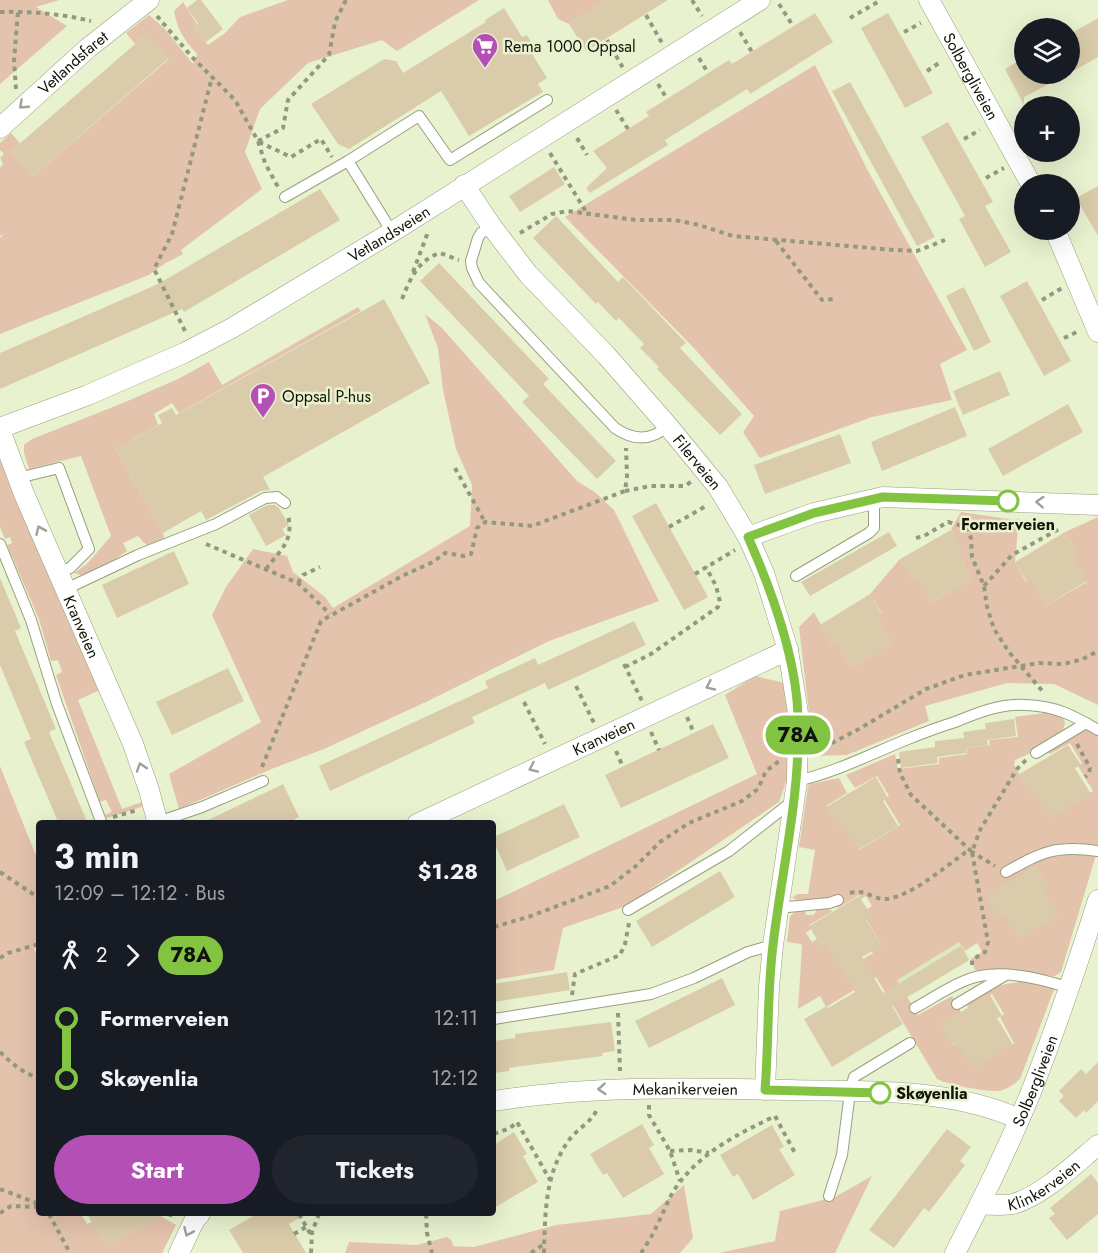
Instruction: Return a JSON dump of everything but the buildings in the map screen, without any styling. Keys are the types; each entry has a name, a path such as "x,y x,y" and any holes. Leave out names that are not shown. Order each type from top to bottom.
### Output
{"street":[{"name":"Vetlandsveien","path":"0,429 88,395 184,353 266,309 760,0"},
{"name":"Solbergliveien","path":"929,0 1025,174"},
{"name":"Vetlandsfaret","path":"0,128 88,48 146,2"},
{"name":"Filerveien","path":"464,185 528,274 669,426 718,487 745,542 764,573 788,650 798,713 795,790 769,987 765,1090"},
{"path":"1058,240 1090,330"},
{"name":"Kranveien","path":"0,429 18,478 133,744 156,817"},
{"path":"745,542 814,513 892,496 1098,505"},
{"name":"Kranveien","path":"425,820 553,759 607,740 788,650"},
{"name":"Solbergliveien","path":"955,1253 1033,1088 1070,988 1098,900"},
{"name":"Mekanikerveien","path":"496,1101 539,1093 598,1090 850,1092 947,1096 997,1109 1019,1119"},
{"name":"Klinkerveien","path":"980,1204 999,1206 1023,1200 1063,1173 1098,1145"},
{"path":"179,1253 198,1216"}],"lane":[{"path":"285,197 419,116 450,160 547,100"},
{"path":"343,164 392,231"},
{"path":"492,227 481,233 471,261 479,283 615,428 624,434 648,437 669,426"},
{"path":"18,478 59,468 89,549 70,568 63,581"},
{"path":"63,581 138,555 216,524 265,498 277,497 285,503"},
{"path":"796,576 869,533 874,528 874,499"},
{"path":"0,544 31,620 61,713 100,820"},
{"path":"630,908 729,851 795,790 815,777 983,711 1024,704 1070,713 1098,729"},
{"path":"1036,753 1086,723"},
{"path":"156,817 202,807 259,783"},
{"path":"1006,872 1038,854 1055,850 1069,848 1098,852"},
{"path":"778,908 838,900"},
{"path":"496,1019 651,994 694,978 748,952 773,945"},
{"path":"957,1004 1004,976"},
{"path":"915,1008 965,980 975,978 1004,976 1042,979 1070,988"},
{"path":"829,1196 842,1155 850,1092 857,1075 910,1043"}],"path":[{"path":"258,141 283,128 288,100 329,55 335,22 346,0"},
{"path":"692,0 704,19"},
{"path":"850,18 881,0"},
{"path":"146,2 192,57 235,100 258,141 265,163 285,197"},
{"path":"779,4 793,26"},
{"path":"17,93 14,61 18,11"},
{"path":"0,12 18,11 78,18 98,23"},
{"path":"646,15 663,44"},
{"path":"904,32 924,22"},
{"path":"739,30 752,52"},
{"path":"607,40 624,69"},
{"path":"697,56 708,73"},
{"path":"927,70 945,60"},
{"path":"187,335 154,269 172,234 212,77"},
{"path":"656,82 667,99"},
{"path":"615,108 628,129"},
{"path":"964,139 983,128"},
{"path":"574,133 587,155"},
{"path":"258,141 291,157 321,139 343,164"},
{"path":"548,150 588,215"},
{"path":"986,178 1004,167"},
{"path":"504,243 552,214 567,211 636,220 675,220 733,236 917,251 945,240"},
{"path":"402,299 431,222"},
{"path":"776,240 822,300 836,299"},
{"path":"412,273 434,255 440,253 448,254 472,268"},
{"path":"1042,300 1065,286"},
{"path":"1064,338 1090,330"},
{"path":"624,434 627,476 625,490"},
{"path":"455,468 485,522"},
{"path":"259,783 321,621 330,614 433,562 445,553 464,556 471,554 477,528 485,522 532,526 625,490 650,486 685,486 706,472"},
{"path":"669,527 715,501"},
{"path":"266,569 290,537 291,529 285,503"},
{"path":"916,538 948,522 960,525 966,530 971,538 972,557 984,586 987,607 994,629 1020,666 1057,710"},
{"path":"984,586 1012,555 1059,529"},
{"path":"185,536 226,551 298,583 330,614"},
{"path":"695,573 745,542"},
{"path":"298,583 303,575 320,567"},
{"path":"659,750 649,720 625,665 651,654 718,608 720,602 716,586 706,567"},
{"path":"496,926 531,916 610,886 636,866 660,842 689,823 742,801 758,789 766,771 779,760 797,753 822,748 926,689 964,675 1039,663 1064,664 1083,659 1098,651"},
{"path":"576,686 623,767"},
{"path":"525,702 553,759"},
{"path":"684,710 694,733"},
{"path":"1070,733 1090,768 1089,774 1084,777"},
{"path":"892,746 897,752 900,773 911,795 972,852 1006,872"},
{"path":"975,978 972,960 985,952 988,942 972,852 980,830 1017,769 1036,753"},
{"path":"123,820 156,817"},
{"path":"838,900 855,891 888,899 909,891 965,854 972,852"},
{"path":"0,872 36,896"},
{"path":"571,1007 575,974 620,955 625,944 630,908"},
{"path":"0,958 8,953 36,945"},
{"path":"617,1000 620,1065"},
{"path":"0,1052 13,1065 36,1077"},
{"path":"648,1089 649,1115 670,1151 680,1181"},
{"path":"544,1253 546,1202 550,1180 567,1142 597,1111 598,1090"},
{"path":"641,1253 680,1181 700,1159 709,1153 775,1116 795,1153"},
{"path":"496,1133 510,1128 517,1122 550,1180"},
{"path":"670,1151 691,1150 709,1153"},
{"path":"0,1189 36,1205"},
{"path":"0,1212 11,1206 36,1206"},
{"path":"50,1216 70,1253"},
{"path":"300,1216 312,1236"},
{"path":"311,1253 312,1236 318,1216"},
{"path":"426,1216 432,1253"},
{"path":"294,1234 306,1227"},
{"path":"531,1253 544,1244"}],"shaded area":[{"path":"0,0 59,0 36,7 67,26 0,84"},
{"path":"288,0 479,0 397,51 382,40 308,63 260,109 245,152 262,189 181,250 183,254 149,275 0,334 0,238 4,234 0,236 0,168 3,164 0,158 4,154 0,150 0,143 11,133 20,143 11,151 33,176 169,59 147,34 135,44 126,33 149,15 164,28 193,64 197,54 182,34 174,11 183,2 197,24 194,27 208,45 224,34 240,17"},
{"path":"548,0 607,0 569,24 558,19"},
{"path":"815,65 866,167 967,350 940,364 952,400 872,417 760,458 743,432 754,416 693,347 565,217"},
{"path":"358,307 361,311 179,413 172,403 154,414 158,425 116,449 164,538 149,546 138,536 123,543 127,551 101,569 83,576 74,573 87,564 111,536 81,456 29,469 24,445 32,439 178,379 209,362 222,385"},
{"path":"425,314 442,328 577,481 596,493 614,510 659,601 549,641 324,749 179,809 169,774 261,722 212,615 226,587 253,549 287,556 293,572 325,597 333,608 470,526 472,485 456,449 443,390 438,348"},
{"path":"0,459 100,690 78,700 122,809 142,802 144,806 107,818 105,815 112,812 106,800 100,802 56,675 62,672 58,660 51,661 39,619 7,545 12,543 10,537 5,539 0,527"},
{"path":"961,512 1015,520 1019,518 1015,562 1026,582 1032,580 1047,605 1087,582 1072,556 1077,553 1065,532 1098,517 1098,705 1054,684 1007,683 925,706 929,721 847,755 814,756 799,627 814,612 832,645 837,642 852,667 892,643 877,618 882,614 870,594 900,559 912,579 917,577 932,602 972,579 958,553 962,550 951,529"},
{"path":"755,676 785,683 793,762 779,802 626,906 563,928 554,970 496,980 496,900 757,774 725,695"},
{"path":"1053,712 1062,715 1065,723 1063,730 1035,747 1035,751 1015,760 1014,765 1031,794 1036,792 1051,817 1093,791 1078,766 1082,763 1070,743 1050,754 1047,750 1080,731 1087,730 1098,737 1098,845 1067,843 1036,850 1001,871 1006,878 1041,858 1063,852 1096,855 1061,972 1055,976 975,970 971,959 982,952 977,943 965,951 959,942 897,980 918,1015 952,996 961,1012 941,1024 953,1045 958,1042 973,1067 1014,1043 1000,1017 1004,1014 992,994 968,1008 966,1003 989,990 1009,983 1029,982 1055,987 1020,1079 1005,1089 994,1091 959,1086 937,1079 876,977 826,1007 820,996 798,1009 802,946 787,942 790,916 805,909 806,915 813,915 816,912 815,909 821,907 833,911 809,925 811,929 806,933 812,942 817,939 826,942 853,965 873,953 871,950 881,944 866,919 867,909 872,906 866,896 861,899 859,895 838,908 835,896 808,901 792,898 797,894 808,894 815,850 799,847 808,786 839,778 847,793 826,806 838,827 843,824 859,850 900,825 884,799 889,796 877,776 855,788 846,775 895,754 898,769 939,764 939,758 967,754 967,748 990,745 989,740 1018,737 1015,717"},
{"path":"0,766 36,856 36,942 33,946 36,954 36,1216 82,1216 87,1224 92,1222 107,1247 149,1223 145,1216 160,1216 176,1225 162,1253 0,1253"},
{"path":"959,941 970,960 907,998 896,980"},
{"path":"872,1176 835,1253 719,1253 775,1241 780,1211 835,1197"},
{"path":"684,1185 693,1238 680,1253 345,1253 349,1242 417,1245 447,1237 452,1241 453,1246 474,1247 556,1225 651,1214"}],"bus line":[{"name":"78A","path":"880,1093 765,1090 769,987 797,781 798,713 788,650 764,573 748,537 814,513 883,497 1008,501"}],"place":[{"name":"Rema 1000 Oppsal","path":"485,69"},
{"name":"Oppsal P-hus","path":"263,419"},
{"name":"Formerveien","path":"1008,501"},
{"name":"Skøyenlia","path":"880,1093"}]}
